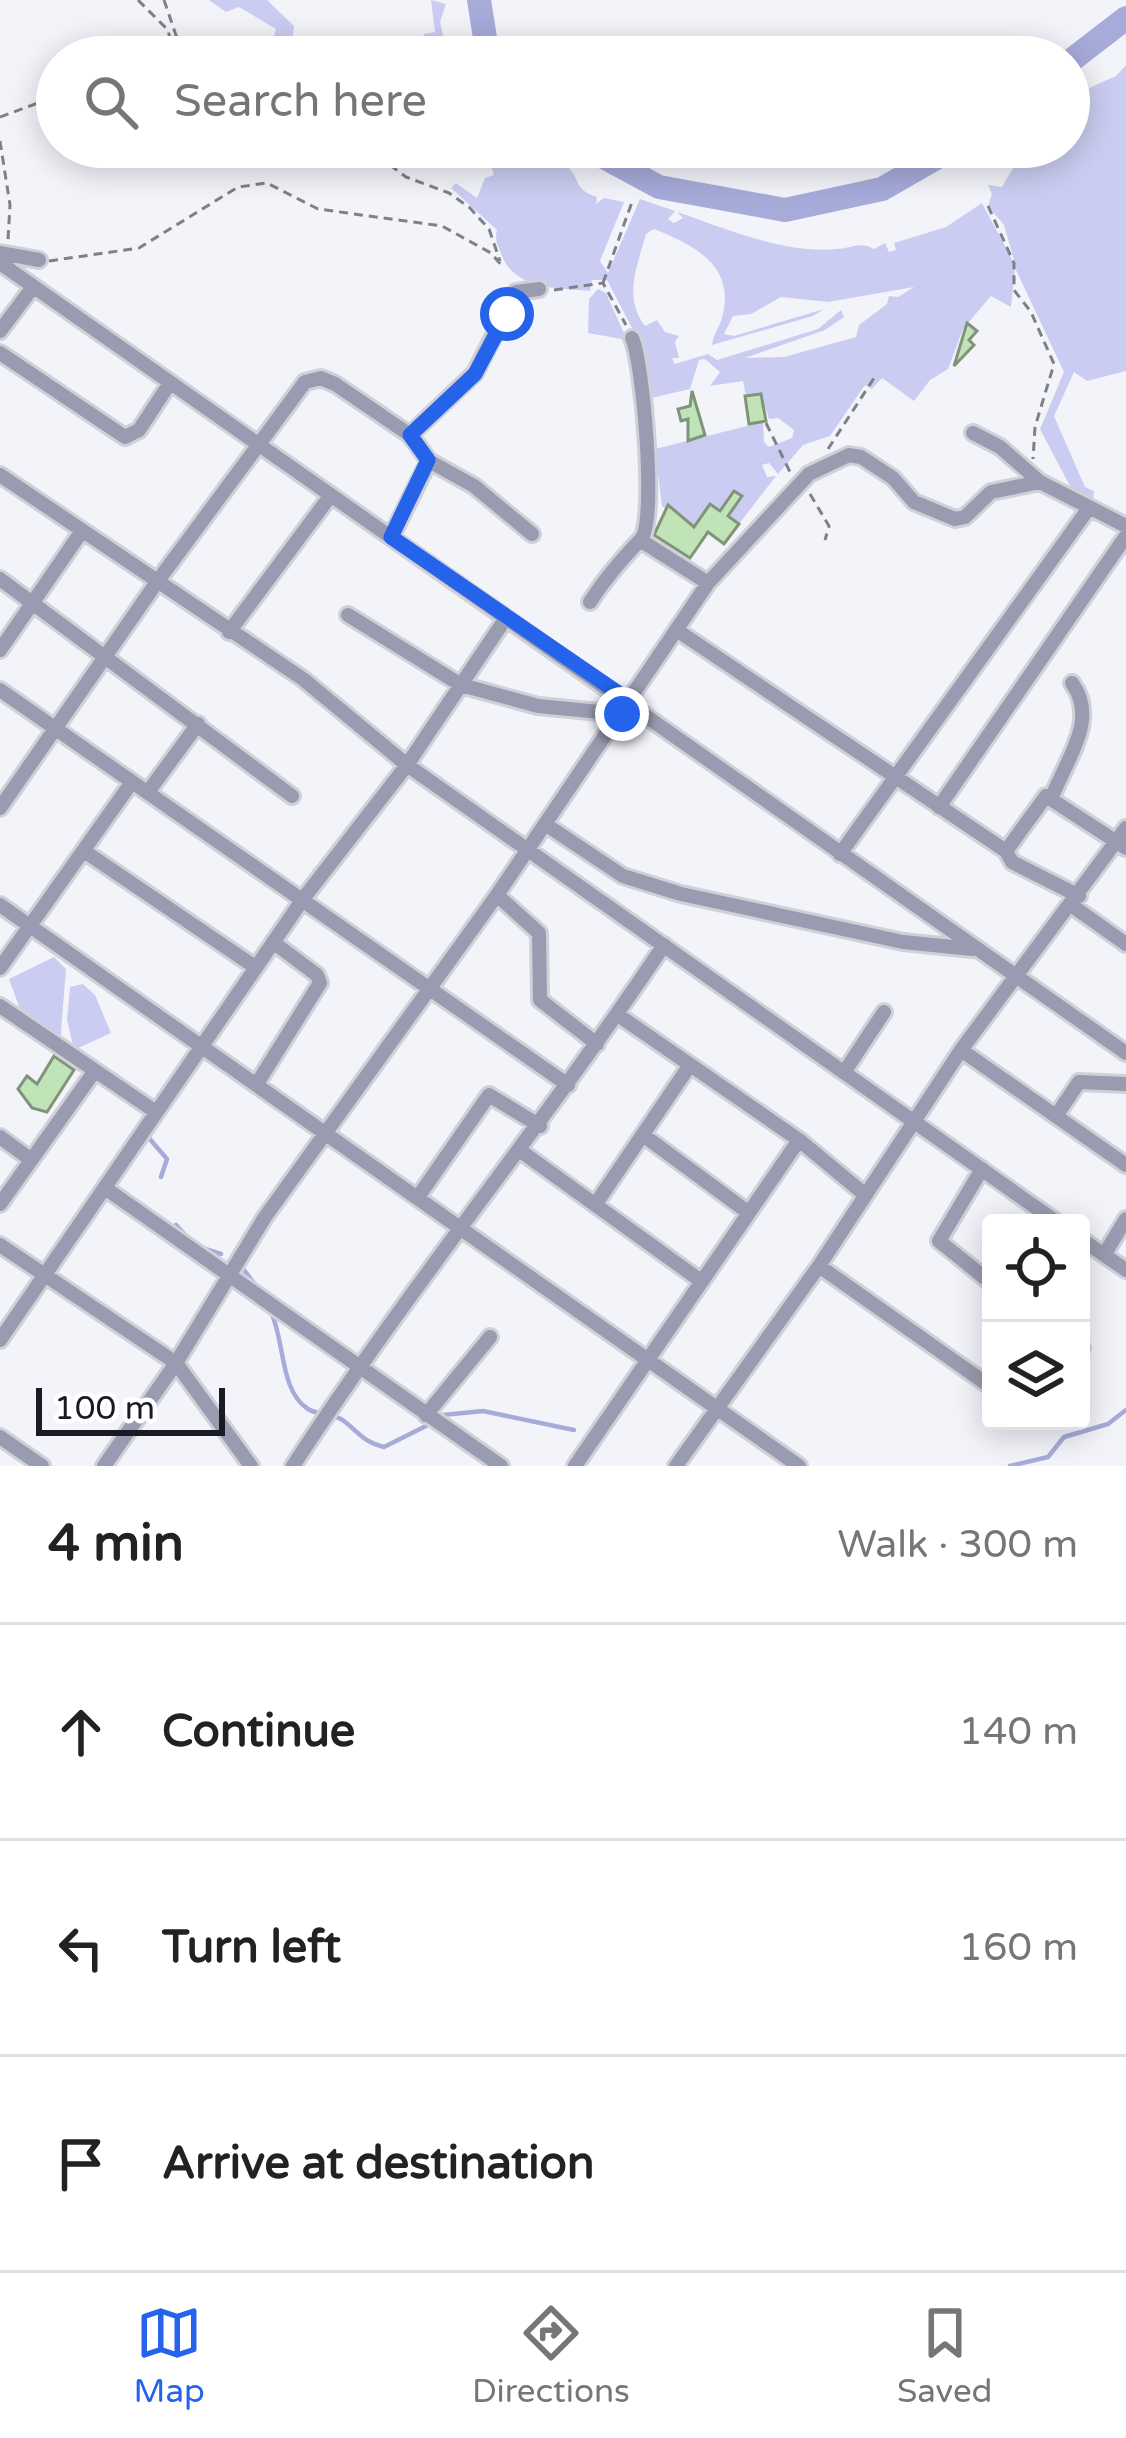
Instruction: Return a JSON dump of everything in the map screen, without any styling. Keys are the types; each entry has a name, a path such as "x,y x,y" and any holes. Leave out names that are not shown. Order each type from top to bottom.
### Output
{"street":[{"path":"5,258 39,260"},
{"path":"5,258 33,286 506,618 626,708 1126,1053"},
{"path":"0,332 33,286"},
{"path":"410,435 475,374 516,292 534,288"},
{"path":"590,602 625,550 640,540 649,502 646,406 632,338"},
{"path":"0,353 125,437 139,430 170,383"},
{"path":"0,808 7,784 55,728 298,386 321,378 410,435 428,460 474,486 532,533"},
{"path":"973,434 1000,447 1037,480 1126,526"},
{"path":"104,1466 176,1363 227,1277 529,849 708,583 805,478 849,455 861,457 893,478 914,502 955,519 965,517 991,492 1037,480"},
{"path":"391,537 428,460"},
{"path":"0,476 303,679 407,765 1045,1214"},
{"path":"229,632 331,495"},
{"path":"840,854 1089,508"},
{"path":"0,650 82,531"},
{"path":"940,807 1126,536"},
{"path":"640,540 708,583"},
{"path":"0,579 292,796"},
{"path":"348,615 461,685 538,706 626,708"},
{"path":"0,1340 303,899 407,765 506,618"},
{"path":"678,631 1006,851 1012,862 1075,901 1126,944"},
{"path":"1052,797 1083,729 1083,704 1072,683"},
{"path":"0,690 568,1085"},
{"path":"148,792 197,724"},
{"path":"0,968 132,782"},
{"path":"676,1466 819,1266 961,1050 1123,839 1052,797 1042,799 1006,851"},
{"path":"545,824 623,876 681,894 903,942 978,950"},
{"path":"84,850 255,968"},
{"path":"497,895 536,924 540,1000 597,1044"},
{"path":"0,905 258,1082 718,1410 778,1460 800,1466"},
{"path":"258,1082 320,983 317,975 273,942"},
{"path":"293,1466 460,1227 522,1152 664,945"},
{"path":"0,1006 156,1112"},
{"path":"844,1071 884,1012"},
{"path":"618,1015 799,1140 863,1193"},
{"path":"961,1050 1033,1102 1058,1113 1126,1165"},
{"path":"595,1205 690,1065"},
{"path":"0,1204 94,1072"},
{"path":"1058,1113 1079,1082 1102,1087 1126,1084"},
{"path":"418,1197 489,1095 540,1126"},
{"path":"643,1135 749,1213"},
{"path":"0,1137 30,1159"},
{"path":"575,1466 799,1140"},
{"path":"522,1152 701,1281"},
{"path":"982,1169 939,1241 982,1276"},
{"path":"105,1188 501,1466"},
{"path":"1104,1255 1126,1219"},
{"path":"0,1245 176,1363 251,1466"},
{"path":"1090,1245 1126,1270"},
{"path":"819,1266 982,1382"},
{"path":"433,1420 490,1337"},
{"path":"0,1436 42,1466"}],"path":[{"path":"138,0 173,36"},
{"path":"164,0 176,36"},
{"path":"168,30 168,36"},
{"path":"0,117 36,104"},
{"path":"0,142 10,205 5,258"},
{"path":"394,168 470,208 489,229 503,267"},
{"path":"39,260 124,254 189,220 238,187 267,183 318,209 442,226 491,253 534,288 603,283"},
{"path":"632,202 603,283 632,338"},
{"path":"988,206 1014,263 1018,300 1035,319 1054,364 1035,427 1037,480"},
{"path":"825,540 829,526 805,478 877,376"},
{"path":"766,423 790,474 805,478"}],"shaded area":[{"path":"209,0 267,0 294,26 293,36 274,36 276,29 239,7 226,12"},
{"path":"431,0 446,4 440,22 443,36 423,36 435,32"},
{"path":"1126,65 1126,371 1087,381 1074,372 1054,416 1085,487 1094,491 1093,501 1072,490 1040,429 1064,372 1015,268 1011,307 991,296 963,329 948,369 930,380 914,401 882,378 872,389 865,385 830,436 803,445 778,474 769,463 762,465 767,477 776,476 739,524 728,516 733,507 720,511 710,504 694,527 662,506 655,449 763,422 764,442 769,447 792,438 794,430 778,418 769,419 761,394 746,397 743,381 710,386 720,372 705,359 699,360 690,389 651,398 646,394 641,345 607,280 592,280 590,291 552,288 517,275 502,256 497,230 451,188 456,183 477,198 485,178 494,175 491,168 569,168 581,188 597,197 596,204 604,198 624,202 600,261 608,273 640,199 675,211 668,219 674,223 683,218 677,212 797,248 860,245 874,249 885,243 889,252 896,250 894,243 946,227 982,203 1016,267 1004,225 988,206 992,194 988,185 1002,187 1014,168 1090,168 1090,88 1116,76","holes":["654,229 698,251 718,271 723,285 722,318 712,345 824,309 734,336 724,334 733,316 751,314 781,297 828,302 914,287 898,297 889,296 887,304 859,325 856,337 784,357 745,358 825,330 844,317 841,310 818,329 717,360 708,354 675,364 672,358 679,358 675,342 679,336 665,332 657,320 645,326 638,315 633,293 636,270 646,234"]},
{"path":"598,289 606,293 627,340 588,333 589,299"},
{"path":"54,957 66,969 60,1044 24,1020 9,979"},
{"path":"83,984 95,995 111,1033 74,1050 67,1020 70,987"}],"building":[{"path":"967,323 977,331 969,340 974,345 954,366"},
{"path":"692,391 705,435 688,441 688,419 681,421 678,409 690,406"},
{"path":"761,394 766,421 749,424 745,396"},
{"path":"734,491 742,496 728,516 739,524 724,544 708,532 690,558 654,535 668,505 694,527 710,504 720,511"},
{"path":"54,1056 74,1070 47,1112 32,1108 18,1089 27,1076 37,1084"}],"waterway":[{"path":"479,0 485,36"},
{"path":"1090,46 1126,18"},
{"path":"624,168 659,187 785,210 882,189 918,168"},
{"path":"148,1137 167,1159 161,1177"},
{"path":"176,1225 188,1238"},
{"path":"202,1248 221,1254"},
{"path":"244,1270 259,1290"},
{"path":"270,1310 287,1377 308,1409 340,1418 384,1447 426,1426"},
{"path":"1010,1466 1048,1457 1064,1437 1108,1424 1126,1410"},
{"path":"443,1415 483,1411 574,1430"}],"route":[{"path":"507,314 475,374 410,435 428,460 391,537 630,701 622,714"}]}
